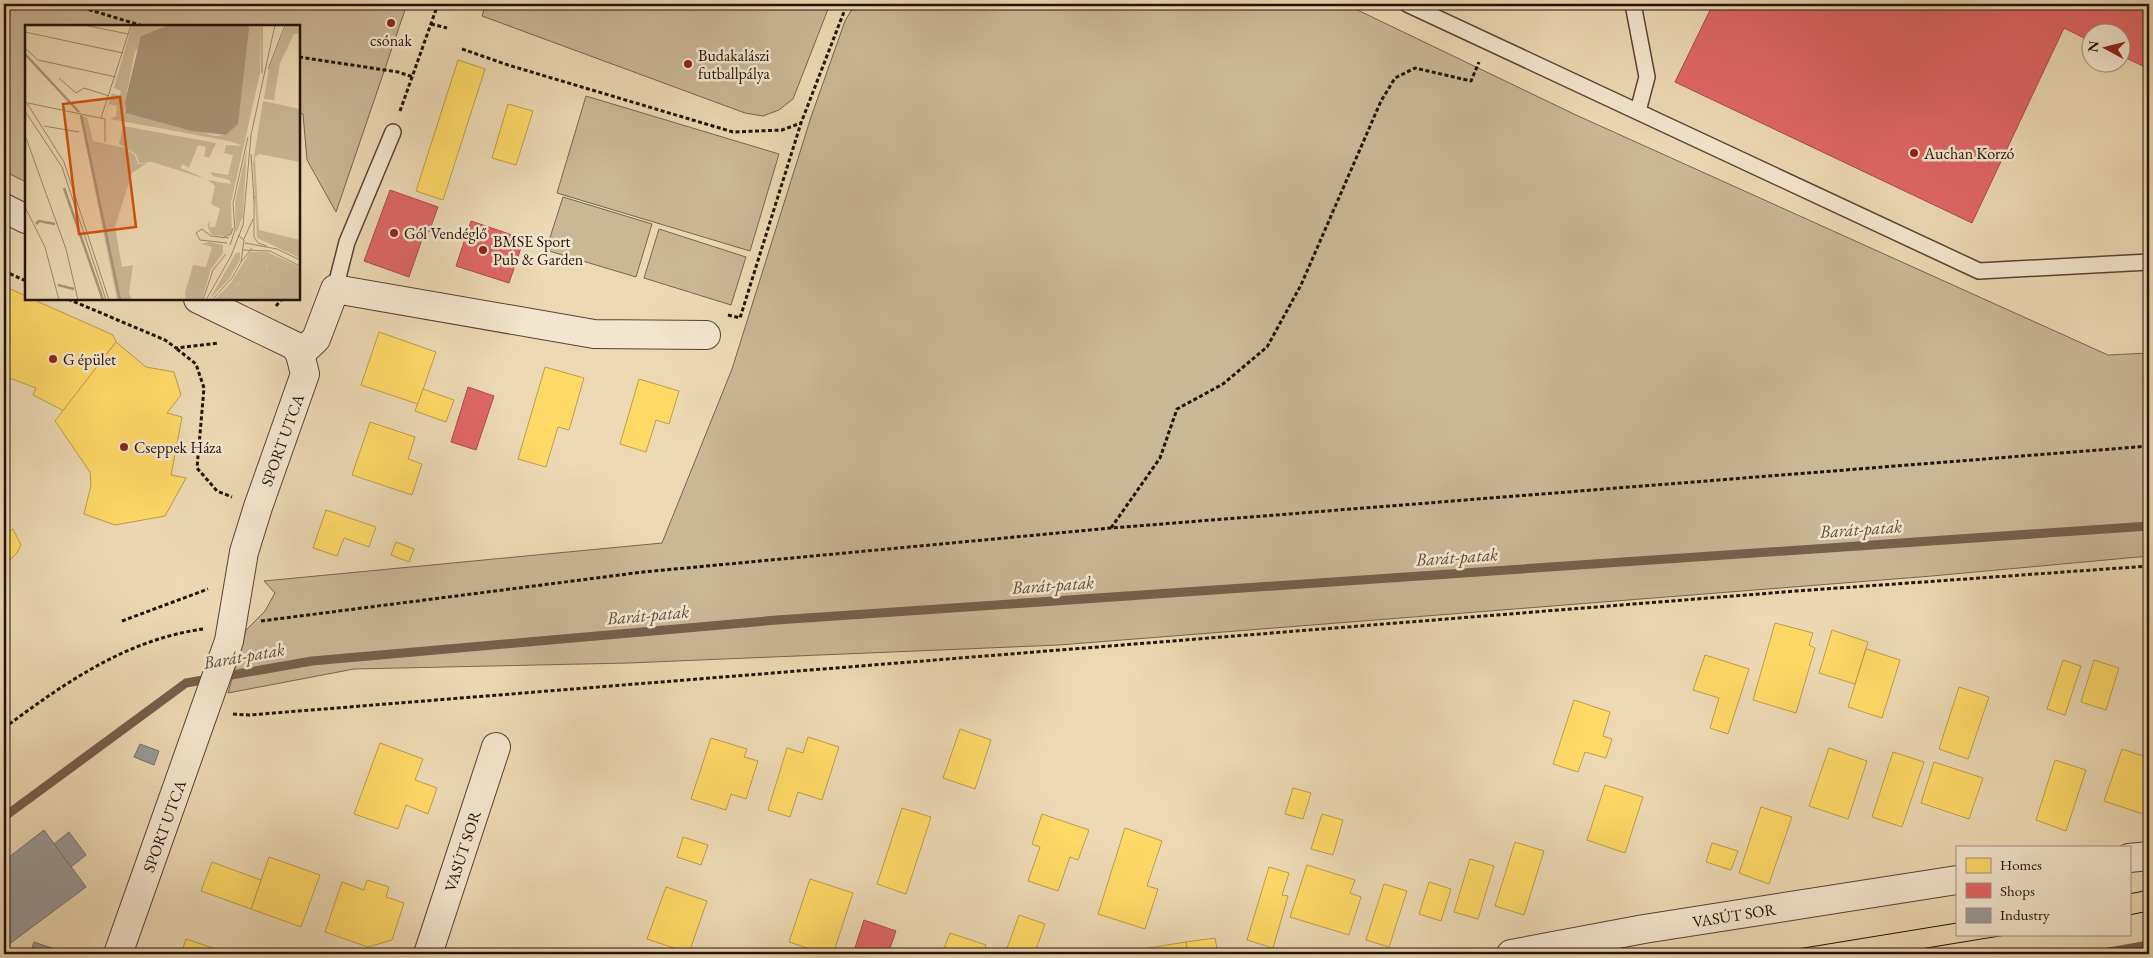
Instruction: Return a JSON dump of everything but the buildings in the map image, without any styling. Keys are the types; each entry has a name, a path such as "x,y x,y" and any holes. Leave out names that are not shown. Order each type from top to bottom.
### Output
{"street":[{"path":"4,208 25,218"},
{"path":"200,300 295,346 300,354 316,339 335,289 594,334 714,326"},
{"name":"SPORT UTCA","path":"118,954 202,721 231,632 244,552 305,374 300,354"},
{"name":"VASÚT SOR","path":"428,954 496,747"},
{"path":"2130,858 2149,856"},
{"name":"VASÚT SOR","path":"1511,954 1654,928 1956,880"}],"lane":[{"path":"1407,4 1979,271 2149,262"},
{"path":"1633,4 1647,77 1638,111"},
{"path":"335,289 347,242 392,132"}],"path":[{"path":"70,4 140,25"},
{"path":"392,132 438,4"},
{"path":"714,326 726,314 740,318 801,123 847,4"},
{"path":"431,24 447,28"},
{"path":"1111,528 1160,458 1177,408 1223,384 1267,347 1301,285 1381,101 1395,78 1415,68 1471,81 1489,41"},
{"path":"462,49 517,68 733,132 782,130 801,123"},
{"path":"300,58 398,72 412,77"},
{"path":"4,271 25,281"},
{"path":"70,300 165,340 196,364 204,388 197,468 217,491 258,507"},
{"path":"267,331 274,307 281,300"},
{"path":"176,348 226,342"},
{"path":"4,728 59,687 113,657 147,641 174,633 231,632 643,572 1111,528 2149,446"},
{"path":"202,721 221,713 259,714 1786,591 2149,566"},
{"path":"122,621 213,587 238,586"}],"shaded area":[{"path":"4,4 407,4 336,212 307,160 303,114 300,113 300,25 25,25 25,182 4,171"},
{"name":"Budakalászi futballpálya","path":"486,4 830,4 793,99 779,110 763,116 745,113 482,16"},
{"path":"855,4 1345,4 1576,115 2108,355 2149,353 2149,556 1932,576 1059,645 629,663 354,669 228,693 246,630 265,611 275,593 264,581 662,543 732,369 811,117 845,21"},
{"path":"586,96 779,154 750,251 557,193"},
{"path":"563,197 652,224 636,277 546,250"},
{"path":"659,229 746,257 731,305 644,278"}],"waterway":[{"name":"Barát-patak","path":"4,817 186,683 312,661 777,620 2149,526"},
{"path":"2098,954 2149,945"}],"tram line":[{"path":"2130,894 2149,890"},
{"path":"2130,915 2149,911"},
{"path":"1767,954 1956,923"},
{"path":"1890,954 2000,936"}],"place":[{"name":"csónak","path":"391,23"},
{"name":"Budakalászi futballpálya","path":"688,64"},
{"name":"Auchan Korzó","path":"1914,153"},
{"name":"Gól Vendéglő","path":"394,233"},
{"name":"BMSE Sport Pub & Garden","path":"483,250"},
{"name":"G épület","path":"53,359"},
{"name":"Cseppek Háza","path":"124,447"}]}
